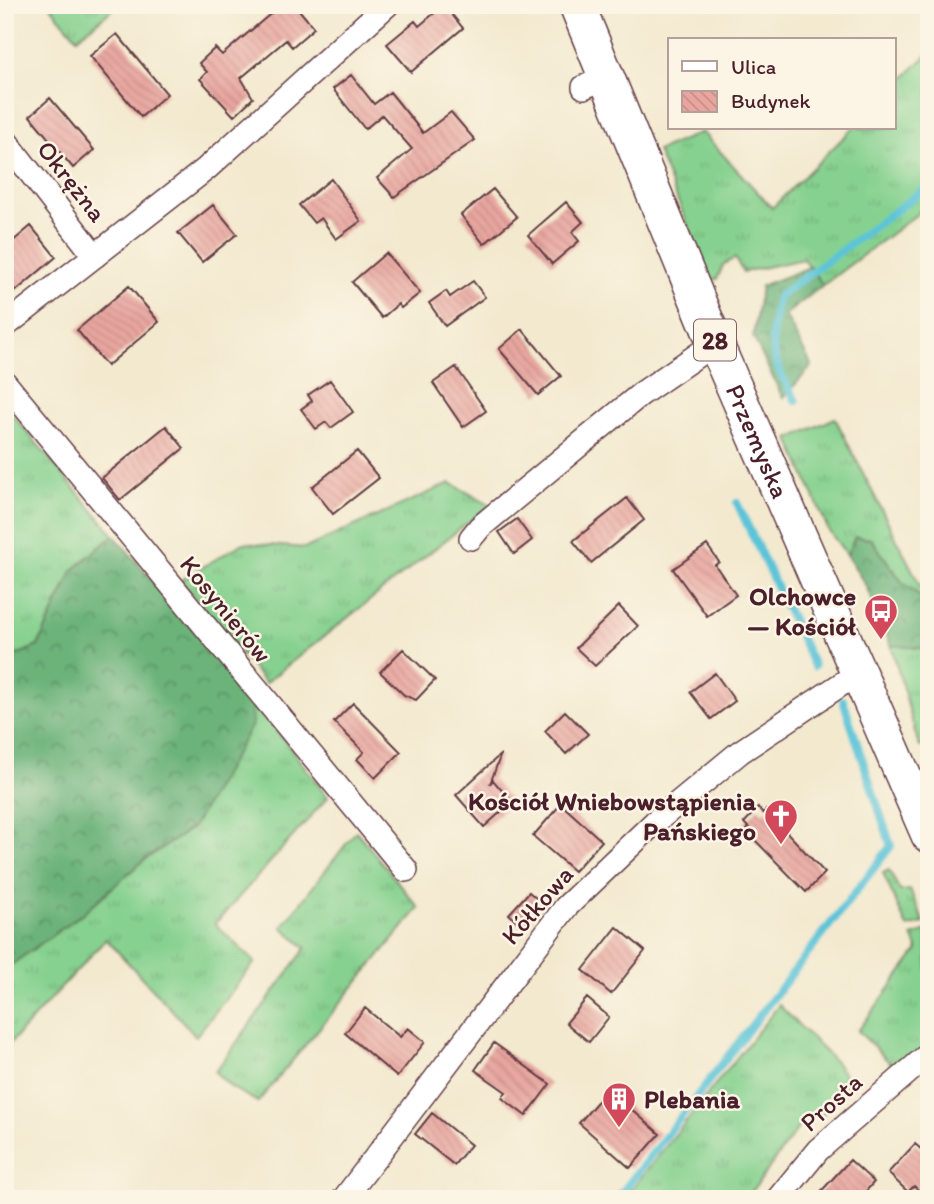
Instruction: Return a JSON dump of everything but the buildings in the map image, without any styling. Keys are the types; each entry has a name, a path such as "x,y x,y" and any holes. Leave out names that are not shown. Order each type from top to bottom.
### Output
{"main road":[{"name":"Przemyska","path":"577,5 596,82 715,342 929,835"}],"street":[{"path":"5,326 206,169 387,5"},
{"name":"Okrężna","path":"5,140 95,256"},
{"path":"471,538 480,527 630,403 715,342"},
{"name":"Kosynierów","path":"5,383 406,870"},
{"name":"Kółkowa","path":"344,1199 566,907 655,822 740,752 858,673"},
{"name":"Prosta","path":"778,1199 818,1150 929,1054"}],"green space":[{"path":"49,5 118,5 77,38"},
{"path":"929,53 929,205 823,285 803,259 743,272 735,258 723,265 717,279 711,280 657,151 702,132 772,208 851,130 895,130 895,87"},
{"path":"810,267 823,285 785,315 812,366 783,398 753,337 761,286"},
{"path":"5,406 114,535 73,570 38,646 5,660"},
{"path":"835,418 929,603 902,582 871,539 855,537 847,555 829,531 789,439"},
{"path":"450,483 490,505 265,683 181,580 243,543 306,548"},
{"path":"114,535 251,698 252,725 193,827 143,861 82,914 11,965 5,964 5,660 38,646 73,570"},
{"path":"855,537 871,539 902,582 929,603 929,649 891,645 866,586 847,555"},
{"path":"891,645 929,649 929,749 919,746"},
{"path":"251,698 328,797 215,924 255,962 196,1036 106,939 5,1049 5,965 11,965 143,861 193,827"},
{"path":"356,831 419,908 258,1102 232,1088 215,1072 306,948 282,927"},
{"path":"889,870 900,891 910,890 924,923 907,927 883,873"},
{"path":"927,931 929,1047 895,1068 858,1031 918,950 912,936"},
{"path":"779,1005 835,1062 852,1085 822,1115 809,1113 750,1194 726,1198 710,1190 704,1199 643,1199 631,1190"}],"waterway":[{"path":"796,401 776,362 772,340 778,297 929,186"},
{"path":"737,503 814,666"},
{"path":"617,1199 891,846 843,700"}],"place":[{"name":"Olchowce — Kościół","path":"881,641"},
{"name":"Kościół Wniebowstąpienia Pańskiego","path":"781,846"},
{"name":"Plebania","path":"619,1129"}]}
